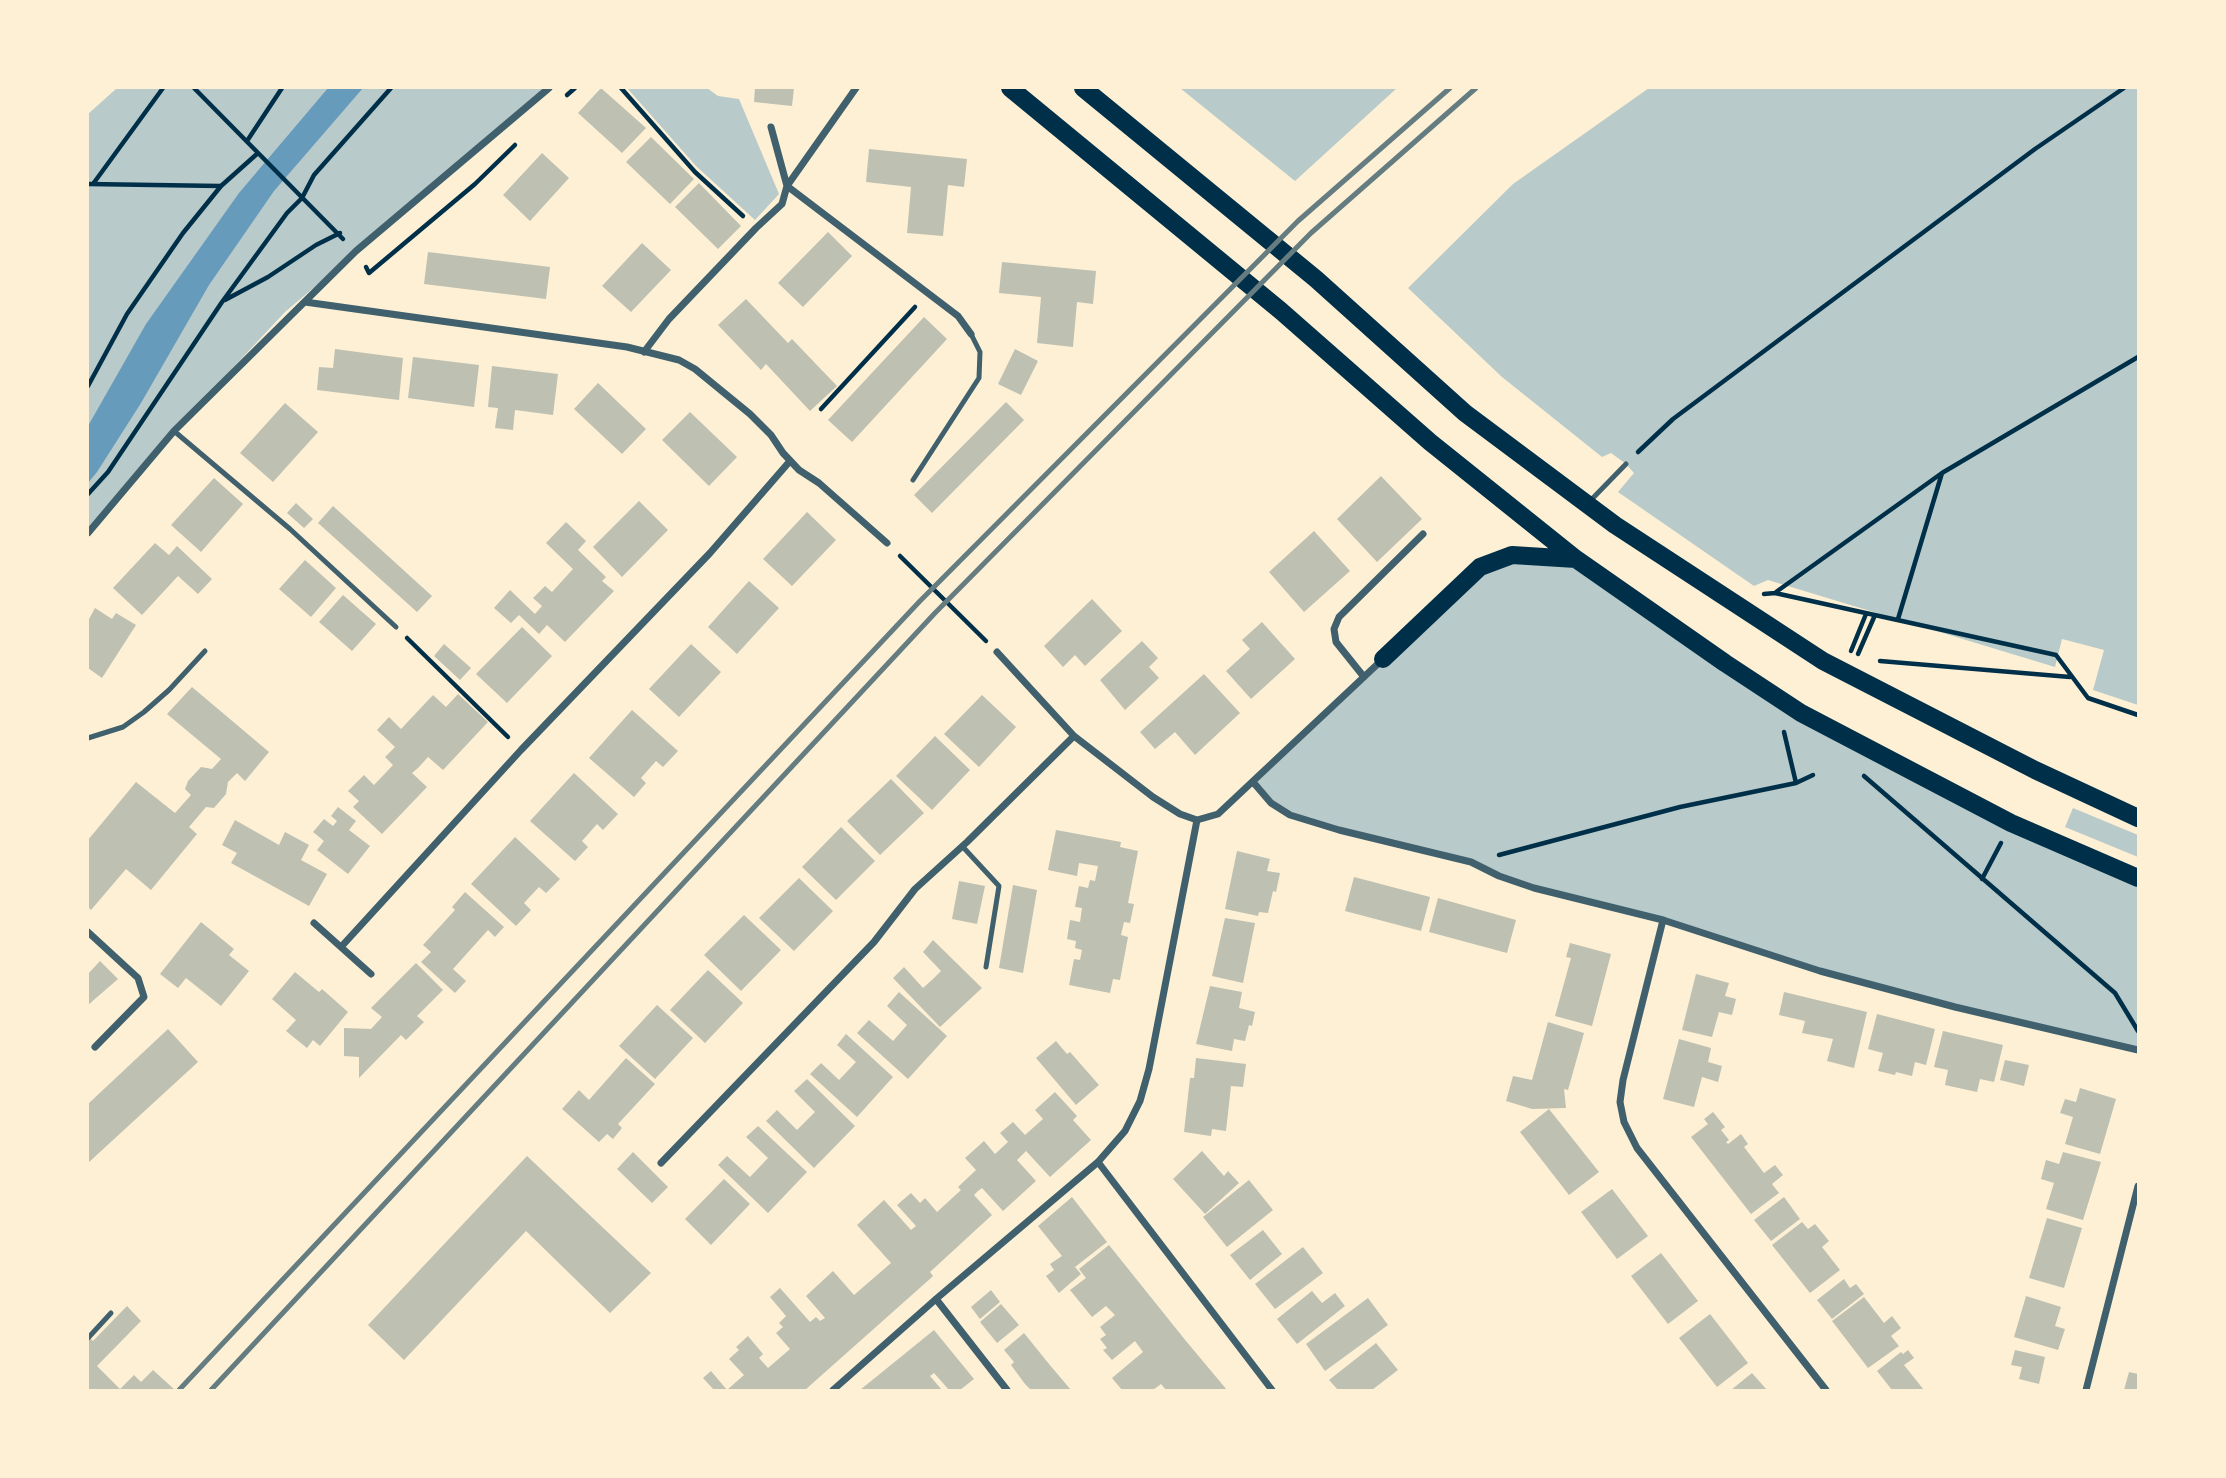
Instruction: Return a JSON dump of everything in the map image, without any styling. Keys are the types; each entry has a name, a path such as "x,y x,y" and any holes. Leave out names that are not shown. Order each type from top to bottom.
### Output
{"main road":[{"path":"1010,88 1281,311 1430,442 1576,559 1801,713 2011,823 2138,878"},
{"path":"1083,88 1316,279 1465,413 1587,504 1728,600 1824,661 2035,770 2138,818"},
{"path":"1383,659 1480,567 1512,555 1576,559"}],"street":[{"path":"88,533 174,431 356,251 549,88"},
{"path":"644,352 669,319 782,204 787,186 856,88"},
{"path":"771,127 787,186 958,316 971,334"},
{"path":"305,302 626,346 679,360 695,369 750,414 799,470 819,482 887,543"},
{"path":"341,947 521,750 710,553 790,461"},
{"path":"1364,677 1336,642 1334,629 1339,617 1423,534"},
{"path":"997,652 1074,736 1153,797 1180,814 1197,820 1218,814 1383,659"},
{"path":"661,1163 874,942 915,889 1074,736"},
{"path":"1253,782 1271,803 1290,815 1339,830 1471,862 1499,876 1534,888 1663,920 1820,971 2138,1050"},
{"path":"833,1391 936,1299 1098,1162 1125,1131 1140,1101 1149,1069 1197,820"},
{"path":"1663,920 1623,1080 1620,1102 1624,1122 1637,1148 1826,1391"},
{"path":"314,923 371,974"},
{"path":"88,932 138,978 144,998 95,1046"},
{"path":"1098,1162 1272,1391"},
{"path":"2086,1391 2138,1186"},
{"path":"936,1299 1007,1391"}],"lane":[{"path":"913,480 979,378 980,352 971,334"},
{"path":"174,431 290,529 396,627"},
{"path":"1587,504 1626,464"},
{"path":"88,738 123,727 169,691 205,650"},
{"path":"962,846 999,886 986,967"},
{"path":"88,1338 111,1313"}],"path":[{"path":"90,184 163,88"},
{"path":"194,88 340,233 356,251 369,273 475,184 525,136"},
{"path":"247,141 282,88"},
{"path":"88,494 108,472 222,302 287,213 302,198 314,175 391,88"},
{"path":"565,97 575,88"},
{"path":"621,88 695,172 756,228"},
{"path":"1626,464 1673,419 2035,149 2124,88"},
{"path":"88,386 127,314 183,233 221,186 258,153"},
{"path":"90,184 221,186"},
{"path":"222,302 340,233"},
{"path":"821,409 927,292"},
{"path":"1775,593 1942,473 2138,357"},
{"path":"1898,620 1942,473"},
{"path":"887,543 997,652"},
{"path":"1755,593 1775,593 2056,655 2088,698 2138,715"},
{"path":"1875,615 1856,659 2071,677"},
{"path":"396,627 521,750"},
{"path":"1796,783 1784,732 1797,738"},
{"path":"1858,770 2115,993 2138,1032"},
{"path":"1471,862 1680,807 1796,783 1813,775"},
{"path":"1982,879 2011,823"}],"shaded area":[{"path":"117,88 549,88 285,312 174,431 88,533 88,114"},
{"path":"627,88 707,88 718,96 739,99 779,194 755,220 696,166"},
{"path":"1180,88 1397,88 1295,181"},
{"path":"1649,88 2138,88 2138,705 2093,690 2104,650 2062,639 2055,667 1768,580 1754,586 1618,492 1634,473 1626,464 1611,453 1602,457 1502,377 1408,288 1513,184"},
{"path":"1512,555 1576,559 1801,713 2138,878 2138,1050 1820,971 1663,920 1534,888 1471,862 1290,815 1271,803 1253,782 1480,567"},
{"path":"2073,808 2138,835 2138,857 2065,827"}],"water":[{"path":"328,88 363,88 274,191 209,285 141,403 88,483 88,426 146,324 239,193"}],"building":[{"path":"601,88 646,128 622,153 578,113"},
{"path":"755,88 794,88 792,106 754,102"},
{"path":"651,137 694,179 670,204 626,162"},
{"path":"869,149 967,159 964,187 948,185 943,236 907,233 911,187 866,182"},
{"path":"542,153 569,178 530,221 503,195"},
{"path":"699,183 741,226 718,249 675,207"},
{"path":"828,232 852,256 803,307 778,283"},
{"path":"642,243 671,270 631,312 602,286"},
{"path":"428,252 550,267 546,299 424,284"},
{"path":"1002,262 1096,271 1093,304 1077,302 1073,347 1037,343 1041,297 999,293"},
{"path":"746,299 788,343 792,339 837,386 810,411 766,364 761,370 718,325"},
{"path":"924,317 947,339 852,442 828,420"},
{"path":"335,349 403,358 399,400 317,390 319,367 333,368"},
{"path":"1015,349 1038,361 1021,395 998,384"},
{"path":"413,357 479,365 474,407 408,398"},
{"path":"492,366 558,374 553,415 515,410 513,430 495,428 498,408 488,407"},
{"path":"598,383 646,429 622,454 574,409"},
{"path":"1006,402 1024,420 932,513 914,495"},
{"path":"285,403 318,432 273,482 240,453"},
{"path":"690,412 737,457 709,486 662,440"},
{"path":"1381,476 1422,519 1377,562 1337,519"},
{"path":"214,478 243,504 201,552 171,525"},
{"path":"639,501 668,530 622,577 593,547"},
{"path":"296,503 313,519 304,528 287,513"},
{"path":"333,506 432,596 417,612 318,523"},
{"path":"807,512 836,540 792,586 763,559"},
{"path":"566,522 586,541 578,550 606,577 602,581 614,591 565,642 547,625 539,634 519,615 511,623 494,608 510,590 535,614 542,606 533,598 545,586 552,592 573,569 546,543"},
{"path":"1314,531 1350,571 1304,612 1269,572"},
{"path":"155,543 169,555 177,546 212,579 198,594 178,576 142,615 113,588"},
{"path":"305,560 336,588 311,617 279,589"},
{"path":"749,581 779,608 737,654 708,627"},
{"path":"343,595 376,624 352,651 319,622"},
{"path":"1092,599 1122,631 1085,666 1075,655 1063,667 1044,646"},
{"path":"95,608 112,619 116,613 136,625 102,678 88,668 88,621"},
{"path":"1262,622 1295,659 1251,699 1226,671 1250,649 1242,640"},
{"path":"522,627 552,656 507,703 476,674"},
{"path":"1142,641 1158,658 1149,667 1159,678 1125,710 1100,680"},
{"path":"444,644 471,668 460,680 434,656"},
{"path":"691,644 721,672 679,717 649,689"},
{"path":"1204,674 1240,713 1195,755 1175,732 1155,749 1140,732"},
{"path":"192,687 269,752 245,781 237,773 228,782 226,794 214,808 206,807 189,827 197,834 151,890 126,869 91,910 88,907 88,840 136,782 175,813 191,795 185,789 188,781 201,767 212,769 221,759 167,714"},
{"path":"458,694 488,722 443,770 428,757 412,773 427,787 382,834 353,807 359,801 348,791 364,775 374,785 393,765 385,757 395,747 377,730 389,717 401,729 433,695 446,707"},
{"path":"982,695 1016,727 979,767 944,734"},
{"path":"632,710 678,751 663,767 656,761 641,778 646,783 634,797 589,758"},
{"path":"935,736 970,770 932,810 896,776"},
{"path":"574,773 618,814 603,830 597,824 582,841 588,847 575,861 530,821"},
{"path":"891,779 924,813 880,855 847,821"},
{"path":"338,807 356,821 349,830 370,846 348,874 317,850 324,841 313,832 324,819 333,826 337,821 331,816"},
{"path":"235,820 279,845 285,832 309,845 301,860 327,874 309,906 231,863 237,853 222,845"},
{"path":"841,827 875,861 836,900 802,867"},
{"path":"1056,830 1121,842 1120,847 1138,851 1128,903 1134,904 1130,923 1124,922 1121,935 1128,937 1120,980 1113,979 1110,993 1069,985 1074,959 1080,960 1082,950 1075,948 1076,941 1067,939 1070,920 1080,922 1082,908 1075,907 1079,886 1088,888 1090,880 1095,881 1098,866 1079,863 1077,876 1048,870"},
{"path":"515,837 560,879 546,893 539,887 524,903 531,910 516,926 471,884"},
{"path":"1237,851 1270,859 1267,871 1280,873 1268,913 1259,912 1258,916 1225,909"},
{"path":"1354,877 1430,897 1421,931 1345,911"},
{"path":"799,878 833,911 794,951 759,918"},
{"path":"959,881 985,886 977,924 952,919"},
{"path":"1013,885 1037,890 1023,973 999,968"},
{"path":"465,892 504,927 495,937 488,930 453,969 466,981 455,993 421,962 431,952 423,945 455,910 452,907"},
{"path":"1438,898 1516,920 1507,953 1429,932"},
{"path":"744,915 781,950 741,991 704,955"},
{"path":"1225,918 1255,923 1243,983 1212,976"},
{"path":"201,922 234,949 229,955 249,971 221,1006 186,978 178,988 160,974"},
{"path":"933,940 982,988 940,1027 893,978 904,967 923,988 933,979 941,971 923,952"},
{"path":"1570,943 1611,954 1592,1026 1555,1016 1571,958 1566,957"},
{"path":"100,961 118,979 88,1005 88,974"},
{"path":"416,963 443,990 417,1016 424,1022 406,1040 401,1035 359,1078 359,1057 344,1056 344,1028 371,1029 382,1017 371,1008"},
{"path":"708,970 743,1003 705,1043 670,1010"},
{"path":"295,972 319,992 322,989 348,1012 320,1046 313,1040 307,1048 286,1031 296,1020 272,999"},
{"path":"1696,974 1729,983 1725,996 1736,999 1732,1015 1719,1012 1712,1037 1682,1030"},
{"path":"1210,986 1242,992 1239,1008 1255,1012 1245,1041 1234,1039 1232,1051 1196,1044"},
{"path":"899,992 947,1036 908,1079 857,1033 869,1020 893,1041 907,1025 887,1006"},
{"path":"1784,992 1867,1012 1854,1068 1827,1061 1833,1039 1802,1033 1805,1021 1779,1015"},
{"path":"657,1005 693,1038 655,1079 619,1046"},
{"path":"1877,1014 1935,1029 1926,1065 1915,1062 1912,1076 1878,1071 1883,1053 1868,1049"},
{"path":"1548,1022 1584,1033 1568,1090 1564,1089 1566,1108 1532,1109 1506,1101 1513,1076 1532,1080"},
{"path":"168,1029 198,1062 88,1163 88,1104"},
{"path":"1943,1031 2003,1045 1994,1082 1980,1079 1977,1092 1945,1085 1948,1070 1934,1067"},
{"path":"846,1034 893,1077 857,1117 810,1074 821,1063 839,1080 856,1062 837,1045"},
{"path":"1679,1039 1711,1048 1708,1062 1722,1066 1718,1082 1702,1077 1694,1107 1663,1099"},
{"path":"1056,1041 1067,1054 1070,1052 1099,1085 1076,1105 1036,1058"},
{"path":"626,1058 655,1084 618,1124 622,1128 613,1139 607,1134 599,1142 562,1109 579,1090 589,1100"},
{"path":"1196,1058 1246,1064 1243,1087 1231,1086 1226,1131 1212,1129 1211,1136 1184,1132 1190,1078 1194,1078"},
{"path":"2005,1060 2029,1065 2024,1086 2000,1080"},
{"path":"807,1079 855,1126 814,1168 766,1121 777,1110 797,1130 815,1112 794,1091"},
{"path":"2080,1088 2116,1099 2100,1154 2065,1144 2073,1117 2060,1113 2065,1099 2076,1102"},
{"path":"1055,1092 1077,1116 1073,1120 1091,1140 1050,1177 1026,1151 1017,1160 1036,1181 1003,1211 982,1188 978,1191 974,1195 992,1215 930,1272 933,1276 931,1278 805,1390 727,1390 744,1375 729,1359 739,1350 736,1347 748,1336 763,1354 759,1358 768,1368 790,1349 776,1333 783,1327 779,1323 786,1316 770,1297 780,1288 810,1322 816,1317 820,1321 825,1318 806,1296 833,1271 854,1295 891,1263 857,1225 884,1200 911,1230 916,1226 897,1205 911,1193 920,1203 925,1198 937,1212 961,1190 958,1187 976,1170 965,1158 984,1141 995,1154 1008,1142 1000,1133 1013,1122 1025,1135 1043,1119 1035,1110"},
{"path":"1549,1109 1599,1172 1569,1195 1520,1132"},
{"path":"1713,1112 1725,1127 1721,1130 1729,1140 1726,1142 1728,1144 1741,1134 1748,1144 1744,1147 1764,1173 1775,1165 1783,1175 1772,1184 1779,1193 1751,1214 1691,1137 1708,1124 1704,1119"},
{"path":"758,1126 807,1172 768,1213 718,1165 727,1156 750,1177 768,1158 746,1137"},
{"path":"1202,1151 1224,1176 1228,1171 1239,1183 1205,1214 1173,1179"},
{"path":"633,1152 668,1187 652,1203 617,1169"},
{"path":"2063,1152 2101,1162 2083,1220 2046,1209 2054,1183 2041,1179 2046,1160 2059,1164"},
{"path":"527,1156 651,1273 610,1313 526,1231 404,1360 368,1325"},
{"path":"724,1179 750,1204 711,1245 685,1219"},
{"path":"1249,1180 1273,1210 1227,1247 1203,1217"},
{"path":"1612,1189 1648,1236 1617,1259 1581,1212"},
{"path":"1072,1197 1107,1242 1075,1267 1081,1274 1059,1293 1046,1276 1054,1270 1050,1264 1062,1256 1038,1226"},
{"path":"1784,1197 1800,1219 1771,1241 1754,1220"},
{"path":"2047,1218 2082,1228 2064,1288 2029,1278"},
{"path":"1802,1222 1808,1229 1815,1224 1829,1241 1822,1247 1840,1270 1810,1293 1772,1245"},
{"path":"1263,1230 1282,1254 1250,1280 1230,1255"},
{"path":"1109,1245 1227,1390 1166,1390 1161,1384 1153,1390 1122,1390 1112,1378 1143,1352 1135,1341 1112,1360 1103,1350 1107,1348 1100,1339 1106,1335 1100,1327 1115,1315 1106,1306 1092,1317 1070,1290 1086,1278 1079,1269"},
{"path":"1303,1247 1323,1273 1275,1309 1255,1284"},
{"path":"1661,1253 1698,1301 1668,1324 1631,1276"},
{"path":"1844,1279 1850,1288 1856,1284 1864,1294 1832,1319 1817,1300"},
{"path":"991,1290 1000,1302 980,1319 971,1307"},
{"path":"1312,1291 1322,1303 1335,1293 1345,1306 1297,1344 1277,1319"},
{"path":"2026,1296 2061,1307 2055,1326 2065,1329 2058,1350 2014,1337"},
{"path":"1864,1297 1884,1323 1892,1316 1901,1328 1891,1336 1899,1346 1868,1368 1832,1321"},
{"path":"1368,1298 1388,1325 1325,1371 1306,1344"},
{"path":"1001,1304 1019,1325 997,1343 980,1322"},
{"path":"127,1306 141,1321 97,1366 120,1389 134,1375 141,1382 153,1370 175,1390 88,1390 88,1336 93,1341"},
{"path":"1710,1314 1748,1363 1717,1387 1679,1338"},
{"path":"934,1330 974,1379 960,1390 949,1390 934,1373 930,1376 942,1390 860,1390"},
{"path":"1024,1333 1071,1390 1031,1390 1025,1384 1011,1365 1014,1362 1004,1350"},
{"path":"1376,1343 1398,1370 1372,1390 1338,1390 1329,1380"},
{"path":"1908,1350 1914,1358 1904,1365 1924,1390 1892,1390 1877,1371 1901,1352 1903,1354"},
{"path":"2015,1350 2045,1357 2039,1384 2019,1379 2022,1367 2011,1365"},
{"path":"711,1371 727,1390 714,1390 703,1378"},
{"path":"2129,1372 2138,1374 2138,1390 2124,1390"},
{"path":"1752,1373 1767,1390 1731,1390"}],"railway":[{"path":"179,1390 920,601 1298,221 1450,88"},
{"path":"211,1390 935,613 1311,233 1476,88"}]}
